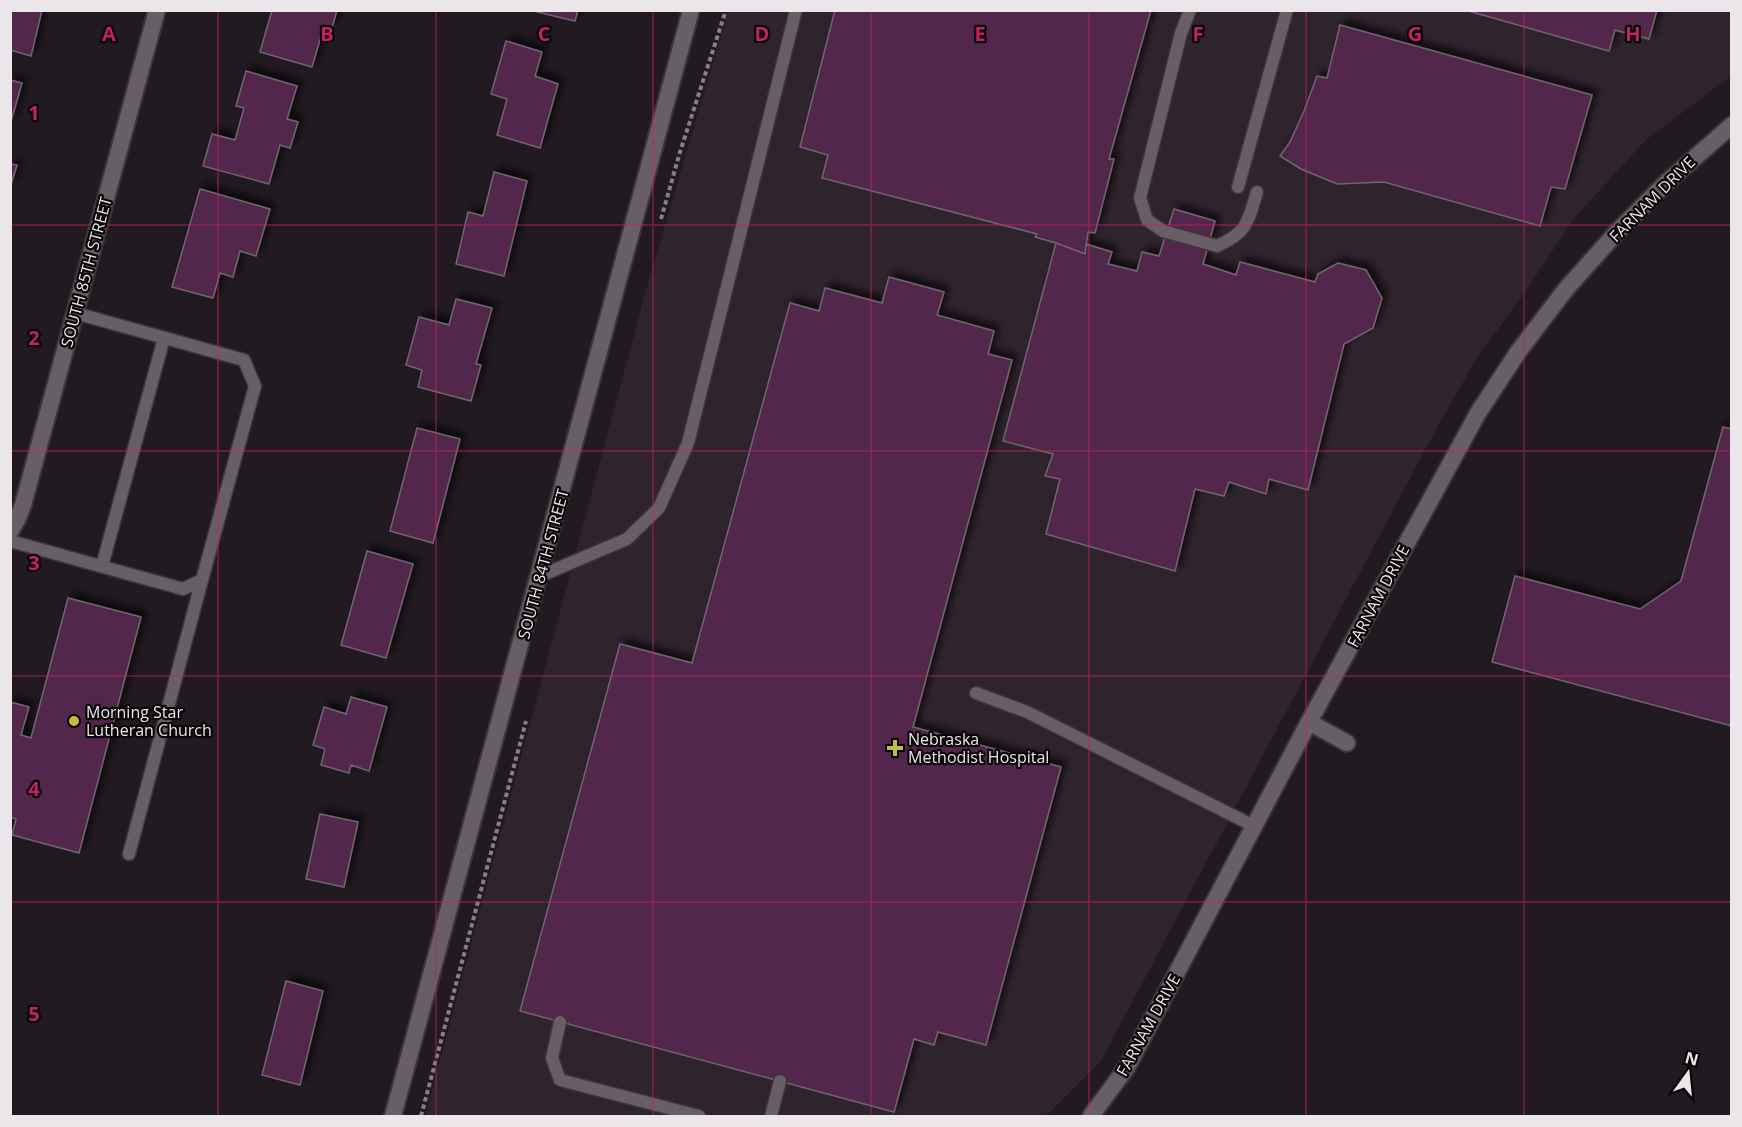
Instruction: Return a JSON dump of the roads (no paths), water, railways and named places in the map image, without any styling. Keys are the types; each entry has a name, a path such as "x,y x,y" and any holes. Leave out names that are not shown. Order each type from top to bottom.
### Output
{"street":[{"name":"SOUTH 85TH STREET","path":"10,532 23,505 157,10"},
{"name":"SOUTH 84TH STREET","path":"393,1116 691,10"},
{"name":"FARNAM DRIVE","path":"1091,1116 1127,1067 1309,722 1472,423 1518,352 1562,295 1617,232 1683,167 1731,125"},
{"path":"1309,722 1347,743"}],"lane":[{"path":"540,576 627,539 658,508 688,442 796,10"},
{"path":"1190,10 1181,33 1140,198 1147,220 1163,231 1217,246 1238,235 1248,222 1257,192"},
{"path":"1238,187 1287,10"},
{"path":"75,313 244,360 255,386 129,854"},
{"path":"102,566 164,338"},
{"path":"10,541 183,589 202,580"},
{"path":"976,693 1027,712 1254,826"},
{"path":"560,1022 552,1058 560,1080 699,1116"},
{"path":"771,1116 780,1081"}],"place":[{"name":"Morning Star Lutheran Church","path":"74,721"},
{"name":"Nebraska Methodist Hospital","path":"895,748"}]}
